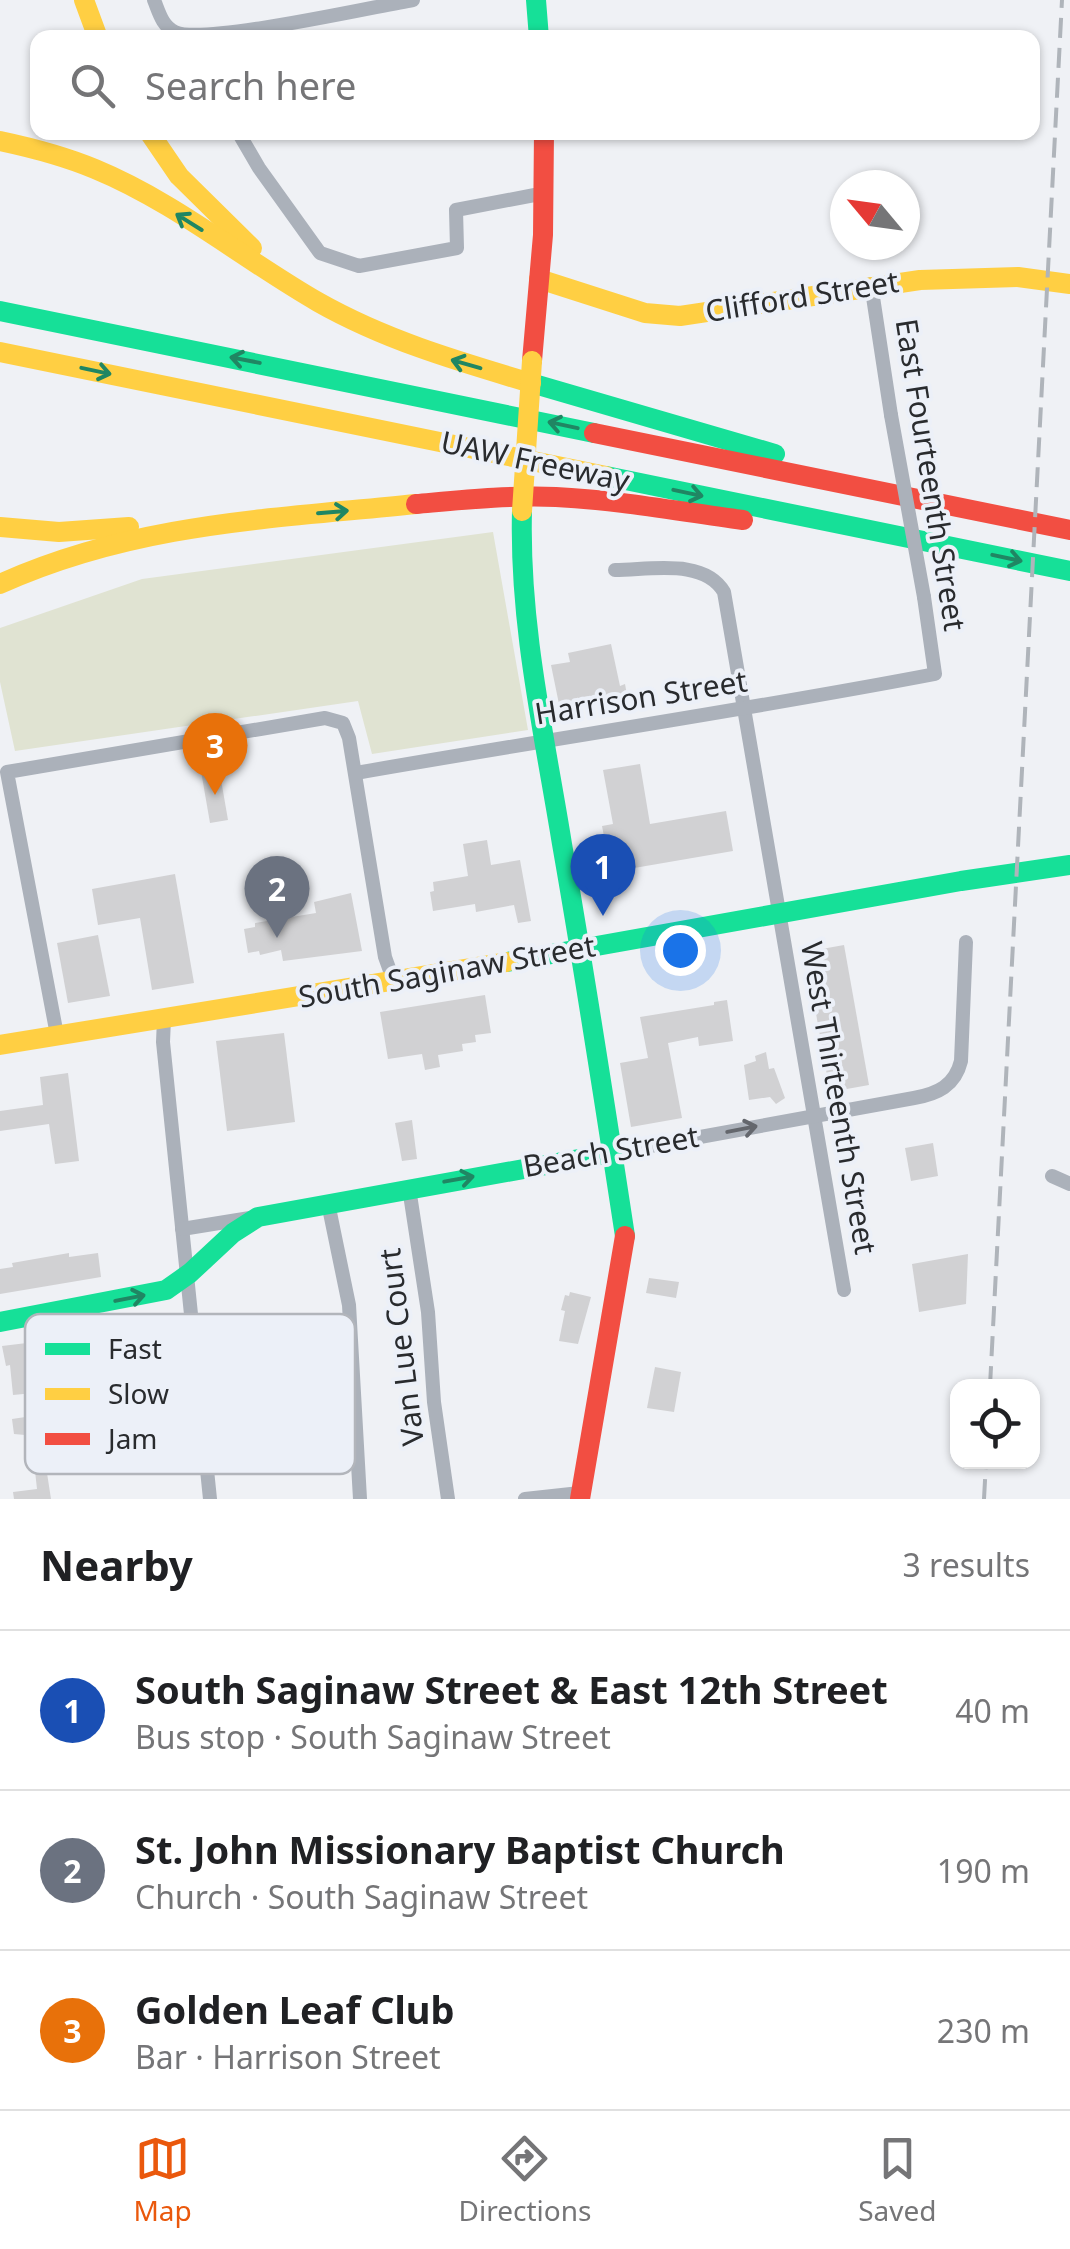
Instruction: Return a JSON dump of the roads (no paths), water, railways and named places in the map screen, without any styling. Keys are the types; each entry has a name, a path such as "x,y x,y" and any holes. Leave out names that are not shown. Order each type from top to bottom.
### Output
{"main road":[{"path":"84,0 95,30"},
{"path":"536,0 538,30"},
{"path":"154,140 179,176 232,230 300,284 363,326"},
{"path":"544,140 539,278 522,511 525,614 626,1251 580,1496"},
{"path":"0,141 49,150 119,180 363,326 448,358 963,508"},
{"name":"Clifford Street","path":"539,278 645,314 680,316 930,276 996,275 1070,284"},
{"name":"UAW Freeway","path":"7,312 1070,530"},
{"name":"UAW Freeway","path":"0,352 1070,571"},
{"path":"0,527 84,532 550,496 643,504 938,544"},
{"path":"0,584 67,557 129,540 290,516"},
{"name":"South Saginaw Street","path":"0,1045 394,982 1070,865"},
{"name":"Beach Street","path":"43,1314 157,1293 186,1276 228,1234 264,1216 612,1152"},
{"name":"Beach Street","path":"0,1322 25,1317"}],"street":[{"path":"154,0 163,22 171,30"},
{"path":"253,30 413,0"},
{"path":"243,140 320,252 359,266 458,248 456,210 544,192"},
{"name":"East Fourteenth Street","path":"872,284 934,674"},
{"name":"West Thirteenth Street","path":"615,570 696,570 717,580 724,592 844,1290"},
{"name":"Harrison Street","path":"356,773 747,710 934,674"},
{"path":"57,1035 7,772 324,718 342,724 356,773 385,957 394,982"},
{"name":"Beach Street","path":"612,1152 933,1094 954,1079 961,1061 966,942"},
{"path":"164,1019 163,1042 190,1314"},
{"path":"1052,1176 1070,1184"},
{"name":"Van Lue Court","path":"409,1188 428,1312 434,1402 448,1499"},
{"path":"328,1203 350,1314"},
{"name":"Beach Street","path":"182,1229 264,1216"},
{"path":"355,1411 360,1499"},
{"path":"207,1474 210,1499"},
{"path":"525,1499 580,1496"}],"railway":[{"path":"990,1379 1062,0"},
{"path":"984,1499 986,1469"}],"place":[{"name":"Golden Leaf Club","path":"215,795"},
{"name":"South Saginaw Street & East 12th Street","path":"603,916"},
{"name":"St. John Missionary Baptist Church","path":"277,938"}]}
